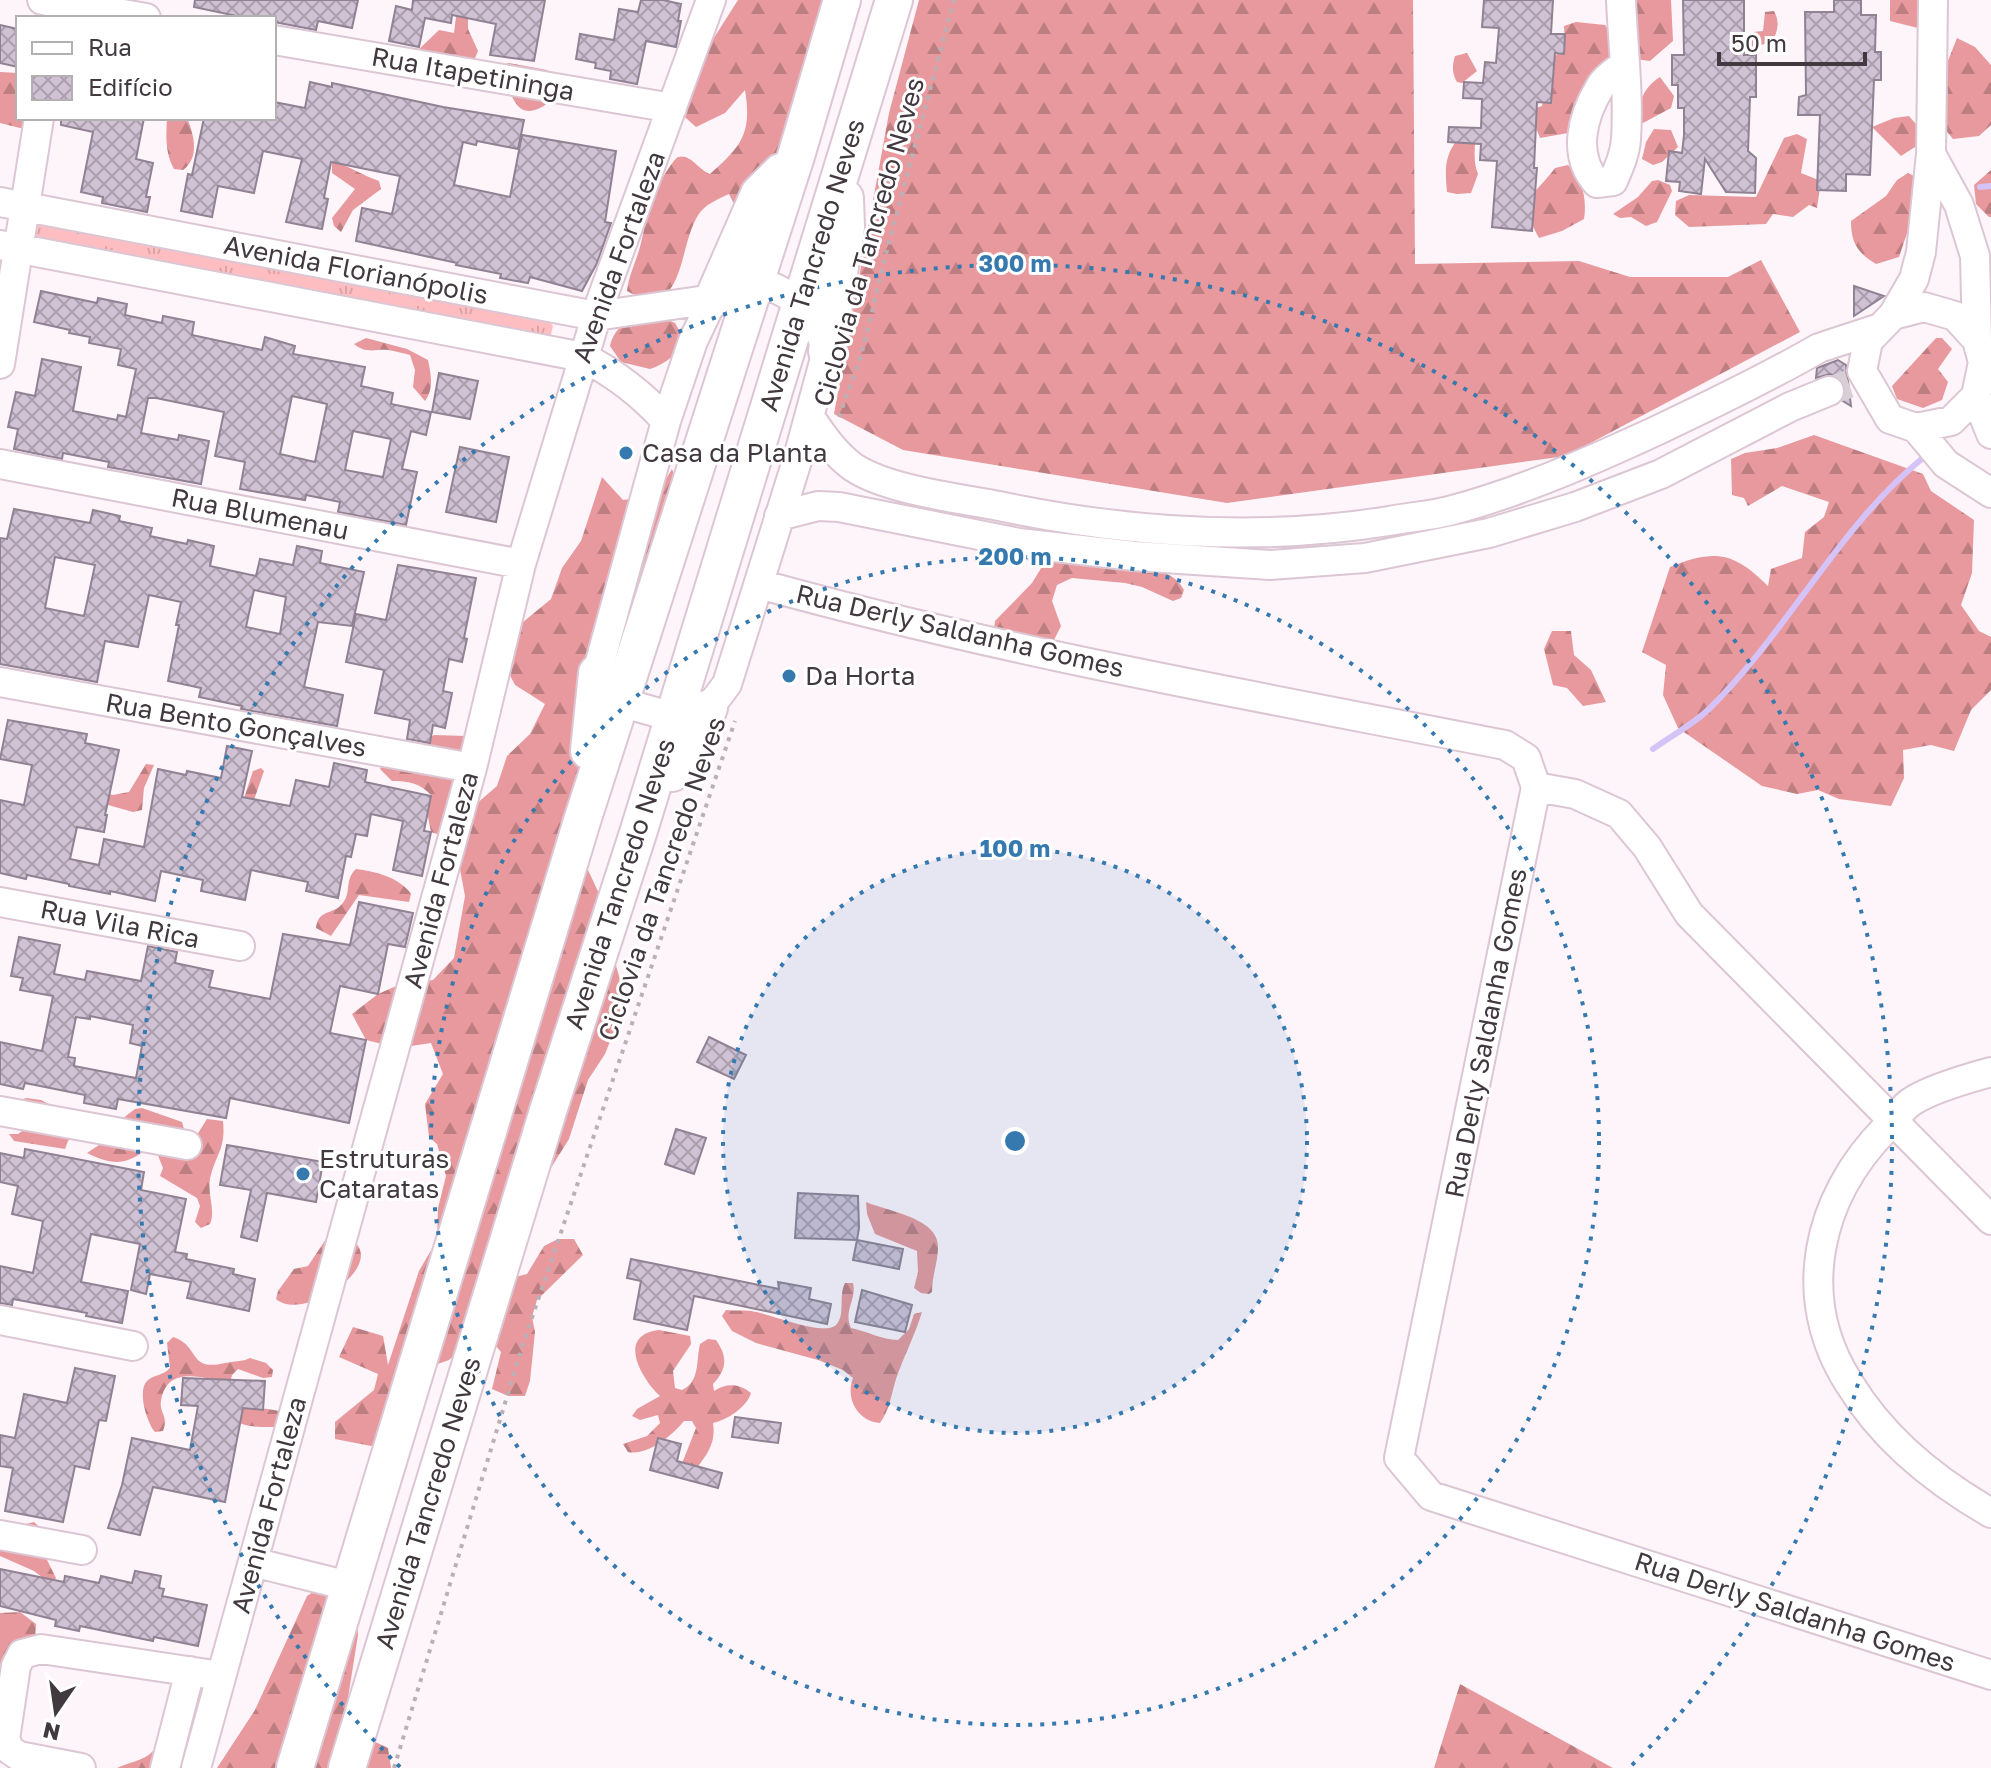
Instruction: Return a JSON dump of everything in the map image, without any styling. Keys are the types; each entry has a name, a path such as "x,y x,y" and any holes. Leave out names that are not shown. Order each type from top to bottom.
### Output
{"main road":[{"name":"Avenida Tancredo Neves","path":"295,1768 582,821 796,156 842,0"},
{"name":"Avenida Tancredo Neves","path":"347,1768 894,0"},
{"path":"713,299 759,194 796,156"},
{"path":"827,351 846,227 843,163"},
{"path":"582,821 597,673"},
{"path":"639,830 722,712"}],"street":[{"name":"Avenida Fortaleza","path":"196,1768 472,768 521,564 596,316 711,0"},
{"path":"1621,0 1624,65"},
{"path":"779,516 818,506 839,507 1019,543 1134,556 1270,565 1365,558 1489,533 1575,507 1661,474 1790,407 1847,384 1862,371 1868,341 1887,321 1914,279 1921,252 1931,154 1933,0"},
{"path":"54,5 132,16"},
{"name":"Rua Itapetininga","path":"276,40 672,108"},
{"path":"0,364 12,204 38,120"},
{"path":"1931,154 1959,205 1975,256 1977,340 1983,362 1976,396 1991,434"},
{"name":"Avenida Florianópolis","path":"12,204 596,316 713,299 753,288 775,288 801,302"},
{"name":"Avenida Florianópolis","path":"9,247 583,357 650,402 666,421"},
{"path":"713,299 693,341 666,421 597,673 620,702 673,717 722,712 727,684 779,516 823,421"},
{"path":"801,302 817,324 827,351 823,421 826,441 854,467 896,485 1054,517 1156,531 1241,533 1342,528 1448,511 1536,483 1627,444 1760,382 1822,347 1924,307 1955,316 1977,340"},
{"path":"1822,347 1804,365 1807,386 1817,392 1847,384"},
{"path":"1847,384 1890,419 1916,428 1951,421 1976,396"},
{"path":"1916,428 1946,464 1991,493"},
{"name":"Rua Blumenau","path":"0,464 521,564"},
{"name":"Rua Derly Saldanha Gomes","path":"759,584 871,615 1098,665 1505,745 1526,758 1536,787 1399,1458 1431,1496 1991,1675"},
{"name":"Rua Bento Gonçalves","path":"0,682 472,768"},
{"path":"1536,787 1575,794 1619,814 1647,847 1689,914 1991,1220"},
{"name":"Rua Vila Rica","path":"0,902 240,946"},
{"path":"1991,1072 1912,1102 1852,1166 1831,1209 1820,1256 1819,1280 1824,1323 1848,1383 1881,1426 1942,1483 1991,1513"},
{"path":"0,1111 187,1145"},
{"path":"0,1320 133,1346"},
{"path":"0,1535 82,1550"},
{"path":"253,1562 349,1586"},
{"path":"81,1768 19,1756 10,1750 5,1739 16,1666 22,1654 41,1649 221,1676"},
{"path":"165,1768 190,1671"}],"path":[{"name":"Ciclovia da Tancredo Neves","path":"823,421 861,356 954,0"},
{"name":"Ciclovia da Tancredo Neves","path":"394,1768 523,1344 722,712"}],"green space":[{"path":"738,0 833,0 790,145 737,210 729,194 702,210 694,223 671,288 661,297 647,298 627,291 658,185 678,157 682,156 710,174 742,138 747,117 745,90 725,113 696,127 678,111 698,63"},
{"path":"919,0 1413,0 1415,264 1579,261 1630,277 1728,277 1761,260 1800,332 1566,456 1227,503 903,450 834,414 889,113"},
{"path":"1635,0 1671,0 1673,41 1650,61 1635,59"},
{"path":"1890,0 1918,0 1918,28 1890,21"},
{"path":"457,9 468,13 468,29 478,51 475,58 468,63 414,54 439,30 454,33"},
{"path":"1774,11 1778,26 1772,42 1754,47 1749,45 1747,38 1753,32 1763,31 1765,12"},
{"path":"1576,22 1605,25 1615,40 1611,59 1575,105 1568,133 1540,138 1529,110 1542,106 1551,59 1563,45 1564,26"},
{"path":"1957,38 1975,47 1991,65 1991,125 1979,136 1953,139 1939,122 1942,76"},
{"path":"1467,53 1477,71 1462,83 1457,82 1453,69 1455,56"},
{"path":"509,63 547,70 555,75 560,94 535,110 520,108 514,101 502,65"},
{"path":"0,72 16,73 16,120 35,120 24,129 0,123"},
{"path":"1660,77 1674,96 1671,108 1643,123 1636,122 1643,96"},
{"path":"1909,116 1921,130 1915,147 1901,156 1872,127"},
{"path":"167,120 188,120 194,152 183,170 174,169 166,138"},
{"path":"1467,129 1475,130 1478,174 1471,193 1447,192 1448,157"},
{"path":"1654,129 1671,130 1678,147 1662,162 1653,165 1642,159 1646,142"},
{"path":"1797,134 1807,139 1801,173 1821,181 1817,208 1809,205 1793,217 1773,214 1766,224 1689,227 1675,215 1676,201 1689,195 1756,197 1784,138"},
{"path":"332,161 379,181 381,189 353,210 341,232 334,226 332,218 355,189 332,173"},
{"path":"1568,165 1583,190 1584,219 1562,231 1539,238 1529,214 1530,199 1555,168"},
{"path":"1991,170 1989,217 1976,204 1974,185"},
{"path":"1908,173 1918,178 1915,210 1899,257 1876,264 1856,246 1851,221 1886,196 1897,180"},
{"path":"1652,181 1670,185 1672,191 1657,222 1646,226 1631,217 1620,218 1613,214 1638,197"},
{"path":"24,220 548,320 553,326 549,342 542,344 30,236"},
{"path":"652,313 675,323 684,339 679,349 666,361 650,369 621,362 610,346 612,338 620,327"},
{"path":"366,338 407,349 428,360 431,386 425,401 413,387 415,370 410,355 388,350 366,350 354,344"},
{"path":"1936,338 1942,338 1952,349 1938,369 1948,382 1942,400 1923,408 1897,399 1892,386"},
{"path":"1814,435 1923,474 1931,491 1974,520 1972,573 1961,605 1979,631 1991,637 1991,690 1971,710 1954,751 1931,745 1903,750 1904,778 1891,806 1839,799 1818,790 1797,794 1762,786 1678,728 1663,695 1666,665 1642,652 1670,567 1700,557 1724,557 1745,566 1768,586 1771,569 1802,558 1805,532 1824,517 1829,502 1782,486 1748,506 1744,498 1732,495 1731,459"},
{"path":"672,469 683,500 662,526 647,555 646,589 589,838 588,870 602,900 607,933 624,994 617,1024 605,1054 588,1080 569,1139 529,1203 460,1350 449,1360 432,1366 386,1438 371,1446 335,1439 335,1422 374,1390 378,1374 339,1357 353,1327 383,1336 388,1365 419,1271 437,1240 438,1208 446,1176 437,1144 429,1137 425,1104 443,1074 431,1043 398,1048 366,1040 352,1014 378,994 401,984 433,980 454,958 465,896 459,864 446,837 431,832 427,812 431,795 413,784 392,781 380,769 389,755 434,735 466,736 467,812 497,786 507,756 530,734 545,704 515,685 503,662 511,632 551,599 562,568 581,541 602,477 623,500 656,496"},
{"path":"1053,559 1125,562 1144,566 1162,571 1175,579 1184,590 1181,598 1173,601 1125,583 1072,578 1057,585 1052,601 1061,626 1053,642 994,629 995,621 1032,583 1043,565"},
{"path":"1552,631 1571,631 1574,655 1591,670 1606,702 1583,706 1567,688 1553,685 1544,649"},
{"path":"146,764 154,765 144,788 142,810 133,812 101,803 105,793 129,792"},
{"path":"261,768 264,771 253,803 242,804 253,771"},
{"path":"356,869 379,874 401,884 411,894 409,902 359,895 331,936 316,928 317,922 342,904"},
{"path":"26,1098 41,1100 56,1108 122,1119 135,1109 142,1108 182,1122 184,1130 195,1138 207,1119 223,1121 222,1146 210,1179 210,1224 201,1228 195,1222 200,1206 197,1198 160,1176 163,1168 157,1153 147,1149 118,1162 87,1153 102,1143 74,1136 65,1149 14,1141 9,1134 18,1134 25,1129 18,1101"},
{"path":"866,1202 921,1222 936,1237 938,1247 932,1292 921,1293 914,1288 918,1272 917,1251 875,1234"},
{"path":"335,1233 355,1242 361,1255 357,1269 328,1295 309,1303 290,1305 276,1299 278,1291 294,1269 308,1266 326,1239"},
{"path":"558,1239 574,1239 583,1255 537,1300 532,1317 535,1332 530,1381 525,1396 508,1396 492,1389 501,1352 491,1340 511,1278 527,1274 544,1246"},
{"path":"845,1283 853,1283 854,1289 848,1316 851,1328 898,1340 909,1329 914,1314 922,1312 880,1423 865,1418 855,1408 851,1394 853,1378 843,1370 756,1343 732,1331 722,1316 726,1310 751,1311 808,1326 830,1328 841,1316"},
{"path":"659,1330 690,1336 691,1344 673,1371 675,1388 682,1390 692,1382 700,1344 708,1339 716,1340 724,1357 721,1373 713,1384 714,1391 732,1385 751,1393 736,1412 713,1423 710,1447 697,1468 681,1466 696,1428 692,1421 684,1421 673,1433 643,1451 628,1452 623,1444 647,1436 660,1423 658,1415 640,1420 632,1416 637,1409 660,1396 640,1369 635,1348 638,1340 646,1334"},
{"path":"173,1337 188,1346 205,1364 250,1358 266,1363 273,1370 272,1377 263,1378 238,1369 230,1383 189,1376 179,1378 165,1389 161,1405 165,1426 163,1431 155,1432 146,1415 144,1386 147,1381 170,1368 167,1343"},
{"path":"234,1407 281,1412 276,1427 251,1426 229,1417"},
{"path":"34,1522 45,1532 45,1556 56,1578 52,1585 34,1571 0,1556 0,1534 23,1530 26,1524"},
{"path":"327,1583 356,1601 358,1635 347,1704 359,1734 388,1748 391,1768 217,1768 255,1710 307,1596"},
{"path":"20,1612 36,1624 35,1639 0,1717 0,1613"},
{"path":"1460,1684 1613,1768 1434,1768"},
{"path":"198,1693 182,1768 117,1768 149,1755 159,1743 166,1709 171,1702"}],"building":[{"path":"195,0 358,0 352,28 318,21 316,30 276,22 276,16 237,16 194,7"},
{"path":"413,0 545,0 534,61 490,55 496,24 452,15 451,23 425,18 419,47 389,41 396,6 412,10"},
{"path":"641,0 681,4 678,21 681,21 676,47 646,41 637,84 610,79 611,71 595,68 596,63 576,59 580,34 614,40 619,9 638,12"},
{"path":"1484,0 1553,0 1551,34 1565,34 1564,54 1555,53 1551,103 1537,102 1534,168 1537,168 1532,231 1492,227 1497,161 1480,160 1481,144 1448,142 1449,127 1481,128 1482,99 1463,98 1464,82 1483,83 1485,62 1496,63 1499,28 1482,27"},
{"path":"1683,0 1744,0 1744,55 1756,55 1756,97 1750,97 1748,151 1756,158 1755,193 1726,192 1705,159 1701,194 1679,191 1680,182 1666,181 1669,151 1682,153 1684,135 1684,108 1678,108 1678,85 1672,85 1672,55 1684,55"},
{"path":"1834,0 1861,0 1861,15 1876,15 1875,52 1881,52 1881,80 1874,80 1870,175 1846,174 1846,191 1817,190 1820,115 1798,115 1799,97 1806,95 1805,12 1834,12"},
{"path":"0,25 16,29 16,67 0,63"},
{"path":"310,82 332,87 332,83 443,107 524,120 518,149 477,141 476,145 463,142 454,185 510,197 522,135 616,151 605,222 611,223 597,263 582,291 530,277 528,283 500,278 501,274 356,241 362,208 392,214 400,176 331,162 322,229 286,222 302,159 263,151 254,193 218,186 212,217 181,211 204,120 276,120 276,102 305,108"},
{"path":"61,120 144,120 136,159 153,163 146,197 150,197 147,212 102,203 103,197 81,192 93,132 61,125"},
{"path":"1854,286 1884,296 1854,316"},
{"path":"41,291 97,303 98,298 127,304 125,315 162,323 163,316 194,322 192,335 262,350 265,337 295,346 293,354 365,367 361,386 393,393 391,404 431,412 426,435 411,431 402,469 417,472 406,525 338,512 340,502 306,495 305,500 240,489 245,462 215,456 224,412 156,398 148,398 141,433 178,440 179,435 209,441 201,484 108,467 109,462 63,453 62,459 14,449 18,429 8,427 16,392 35,396 42,359 81,367 73,411 117,420 118,415 126,417 136,369 118,365 121,349 89,343 90,337 34,322","holes":["292,396 327,404 315,462 280,454","353,431 391,439 383,477 345,470"]},
{"path":"1838,360 1846,365 1851,406 1843,401 1846,392 1840,378 1830,374 1816,378 1817,368"},
{"path":"439,373 478,381 470,419 432,412"},
{"path":"460,447 509,457 496,522 446,512"},
{"path":"14,509 90,523 93,510 120,516 119,521 152,528 150,536 214,546 210,566 256,576 260,559 293,565 297,546 322,551 320,563 364,572 352,626 318,622 304,687 343,695 337,726 241,709 242,706 199,697 201,688 168,681 181,602 149,595 138,647 105,641 97,682 0,664 0,538 7,539","holes":["55,557 95,565 84,616 45,608","254,590 286,597 280,634 246,627"]},
{"path":"398,565 476,578 462,662 449,659 443,691 452,693 445,728 433,725 430,743 407,739 410,720 375,713 384,670 346,662 356,614 386,620"},
{"path":"8,720 87,734 85,743 119,750 104,832 77,827 70,859 99,865 104,839 144,847 158,769 221,778 227,746 252,751 242,797 290,806 296,780 329,787 334,763 367,770 365,782 431,796 424,831 431,832 422,876 393,870 403,821 371,814 367,836 356,834 351,857 346,856 338,898 306,891 308,882 251,870 245,900 201,891 203,880 161,871 155,901 69,886 27,875 26,879 0,873 0,800 24,805 32,765 0,759"},
{"path":"359,902 413,913 405,947 388,944 378,994 340,986 330,1033 366,1040 349,1123 230,1098 226,1118 118,1099 116,1109 84,1103 85,1095 25,1083 23,1089 0,1084 0,1042 42,1051 53,996 20,990 23,978 11,976 19,937 60,945 54,974 85,980 87,971 141,981 148,946 177,952 175,963 213,971 209,987 270,999 283,934 350,945","holes":["90,1016 133,1025 130,1043 142,1046 136,1078 74,1066 75,1058 68,1057 76,1017 90,1019"]},
{"path":"709,1037 746,1055 734,1079 697,1062"},
{"path":"676,1129 706,1138 694,1174 665,1164"},
{"path":"227,1145 323,1162 316,1202 267,1193 257,1241 241,1237 251,1190 220,1185"},
{"path":"25,1149 144,1172 141,1190 186,1199 175,1252 187,1254 186,1259 234,1269 233,1274 255,1279 249,1311 187,1298 191,1282 150,1274 146,1294 131,1290 140,1244 91,1234 81,1282 128,1291 122,1323 13,1299 12,1305 0,1303 0,1266 33,1273 43,1221 12,1214 18,1186 0,1182 0,1153 24,1158"},
{"path":"798,1193 858,1196 857,1240 795,1238"},
{"path":"857,1240 903,1249 899,1269 853,1260"},
{"path":"631,1259 779,1289 778,1282 811,1288 809,1299 831,1304 827,1324 694,1296 687,1330 634,1319 641,1281 627,1278"},
{"path":"862,1290 912,1305 905,1332 855,1322"},
{"path":"75,1368 115,1376 106,1421 99,1420 89,1469 75,1466 63,1522 5,1511 13,1468 0,1466 0,1435 15,1438 24,1394 67,1403"},
{"path":"183,1378 265,1381 263,1410 243,1408 225,1502 153,1487 140,1535 108,1528 122,1485 132,1438 190,1450 198,1406 181,1405"},
{"path":"735,1417 781,1423 778,1443 732,1437"},
{"path":"658,1438 681,1444 677,1461 722,1473 718,1488 650,1470"},
{"path":"0,1569 64,1582 65,1576 99,1583 101,1576 132,1583 135,1571 161,1576 159,1588 164,1589 162,1596 207,1605 198,1646 154,1637 153,1641 80,1626 79,1631 55,1626 56,1620 0,1606"}],"waterway":[{"path":"1980,187 1991,186"},
{"path":"1653,749 1702,715 1737,680 1865,515 1924,457"}],"tunnel":[{"path":"1829,391 1849,384"}],"place":[{"name":"Casa da Planta","path":"626,453"},
{"name":"Da Horta","path":"789,676"},
{"name":"Estruturas Cataratas","path":"303,1174"}]}
